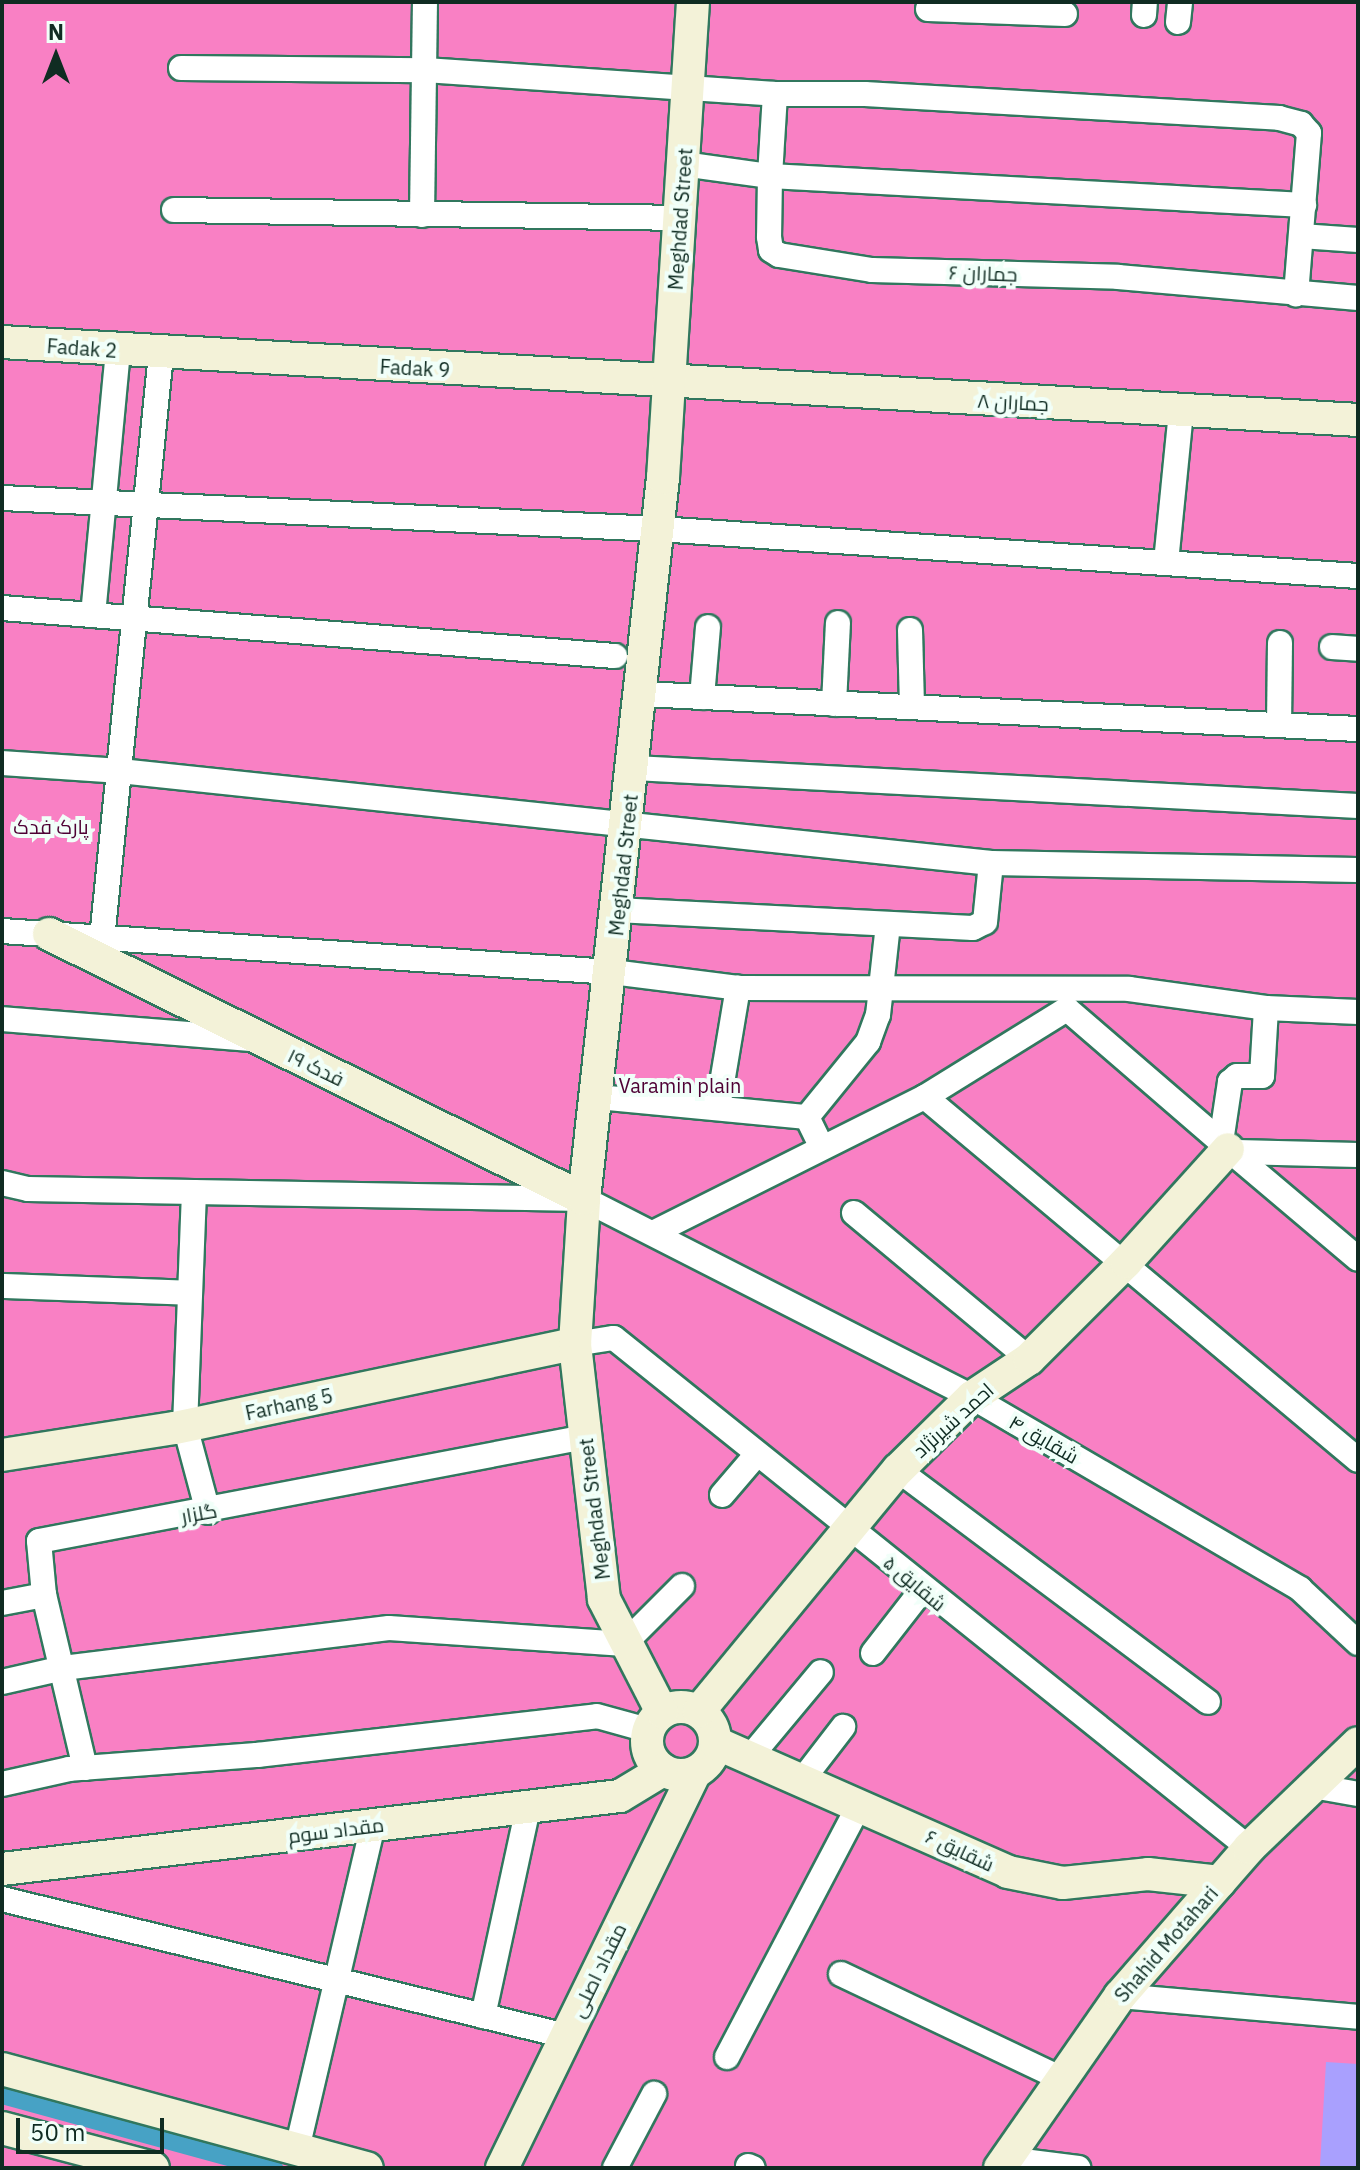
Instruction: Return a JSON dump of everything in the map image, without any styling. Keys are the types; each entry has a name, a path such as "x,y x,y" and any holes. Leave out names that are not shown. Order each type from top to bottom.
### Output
{"street":[{"path":"422,215 425,2"},
{"name":"Meghdad Street","path":"655,1721 604,1599 575,1344 584,1199 612,972 616,910 658,529 693,2"},
{"path":"928,9 991,7 1065,14"},
{"path":"181,68 425,70 775,94 1279,118 1307,127 1296,294"},
{"path":"770,176 775,94"},
{"path":"683,164 770,176 1304,205"},
{"name":"جماران ۶","path":"770,176 769,237 771,250 779,255 872,270 1118,277 1358,298"},
{"path":"174,210 681,218"},
{"path":"1301,236 1358,240"},
{"name":"Fadak 2","path":"2,342 161,354"},
{"path":"93,615 118,351"},
{"path":"102,939 137,618 161,354"},
{"name":"Fadak 9","path":"161,354 669,383"},
{"name":"جماران ۸","path":"669,383 1358,420"},
{"path":"1166,562 1181,411"},
{"path":"2,498 148,508 658,529 1358,576"},
{"path":"2,608 615,656"},
{"path":"834,704 838,623"},
{"path":"702,697 708,627"},
{"path":"910,630 912,707"},
{"path":"1279,725 1280,643"},
{"path":"1332,647 1358,649"},
{"path":"642,694 1358,729"},
{"path":"2,763 120,771 991,863 1358,870"},
{"path":"634,768 1358,806"},
{"path":"616,910 888,925 981,926 991,863"},
{"path":"807,1117 868,1042 881,990 888,925"},
{"path":"2,931 612,972 738,988 1066,998 1129,989 1266,1008 1358,1012"},
{"name":"فدک ۱۹","path":"49,934 584,1199"},
{"path":"718,1107 738,988"},
{"path":"653,1233 925,1097 1066,998"},
{"path":"1066,998 1229,1148 1358,1259"},
{"path":"1229,1148 1230,1082 1237,1076 1262,1076 1266,1008"},
{"path":"2,1019 262,1040"},
{"path":"598,1097 807,1117"},
{"path":"925,1097 1126,1262 1358,1460"},
{"path":"807,1117 822,1148"},
{"path":"1229,1148 1358,1155"},
{"name":"احمد شیرنژاد","path":"699,1711 898,1470 972,1397 1029,1359 1126,1262 1229,1148"},
{"path":"2,1183 28,1189 584,1199"},
{"path":"194,1192 185,1426 208,1512"},
{"name":"شقایق ۴","path":"584,1199 972,1397 1300,1589 1358,1643"},
{"path":"854,1213 1029,1359"},
{"path":"2,1286 190,1293"},
{"name":"شقایق ۵","path":"575,1344 614,1338 922,1590 1249,1848"},
{"name":"Farhang 5","path":"2,1455 185,1426 575,1344"},
{"name":"گلزار","path":"85,1768 44,1595 39,1541 208,1512 585,1437"},
{"path":"722,1495 757,1454"},
{"path":"898,1470 1208,1702"},
{"path":"2,1682 63,1668 389,1628 624,1644 682,1586"},
{"path":"873,1653 922,1590"},
{"path":"2,1603 44,1595"},
{"path":"751,1756 821,1672"},
{"path":"2,1784 85,1768 257,1755 597,1716 655,1721 687,1707 699,1711 714,1731 716,1743 712,1755 679,1771 648,1752 655,1721"},
{"path":"803,1779 843,1727"},
{"name":"شقایق ۶","path":"716,1743 1008,1872 1063,1883 1148,1874 1220,1882"},
{"name":"Shahid Motahari","path":"1003,2164 1120,1996 1249,1848 1358,1743"},
{"name":"مقداد سوم","path":"2,1869 620,1796 679,1771"},
{"name":"مقداد اصلی","path":"502,2168 566,2036 679,1771"},
{"path":"1313,1786 1358,1794"},
{"path":"727,2057 860,1804"},
{"path":"483,2016 528,1807"},
{"path":"297,2149 340,1981 373,1825"},
{"path":"2,1899 566,2036"},
{"path":"841,1974 1062,2079"},
{"path":"1120,1996 1358,2017"},
{"path":"2,2069 367,2168"},
{"path":"615,2168 654,2094"},
{"path":"2,2128 153,2168"},
{"path":"1003,2164 1078,2168"}],"green space":[{"name":"Varamin plain","path":"2,2 1358,2 1358,2168 2,2168"}],"building":[{"path":"1326,2062 1358,2064 1358,2168 1320,2166"}],"waterway":[{"path":"2,2094 273,2168"}],"park label":[{"name":"پارک فدک","path":"51,826"}]}
